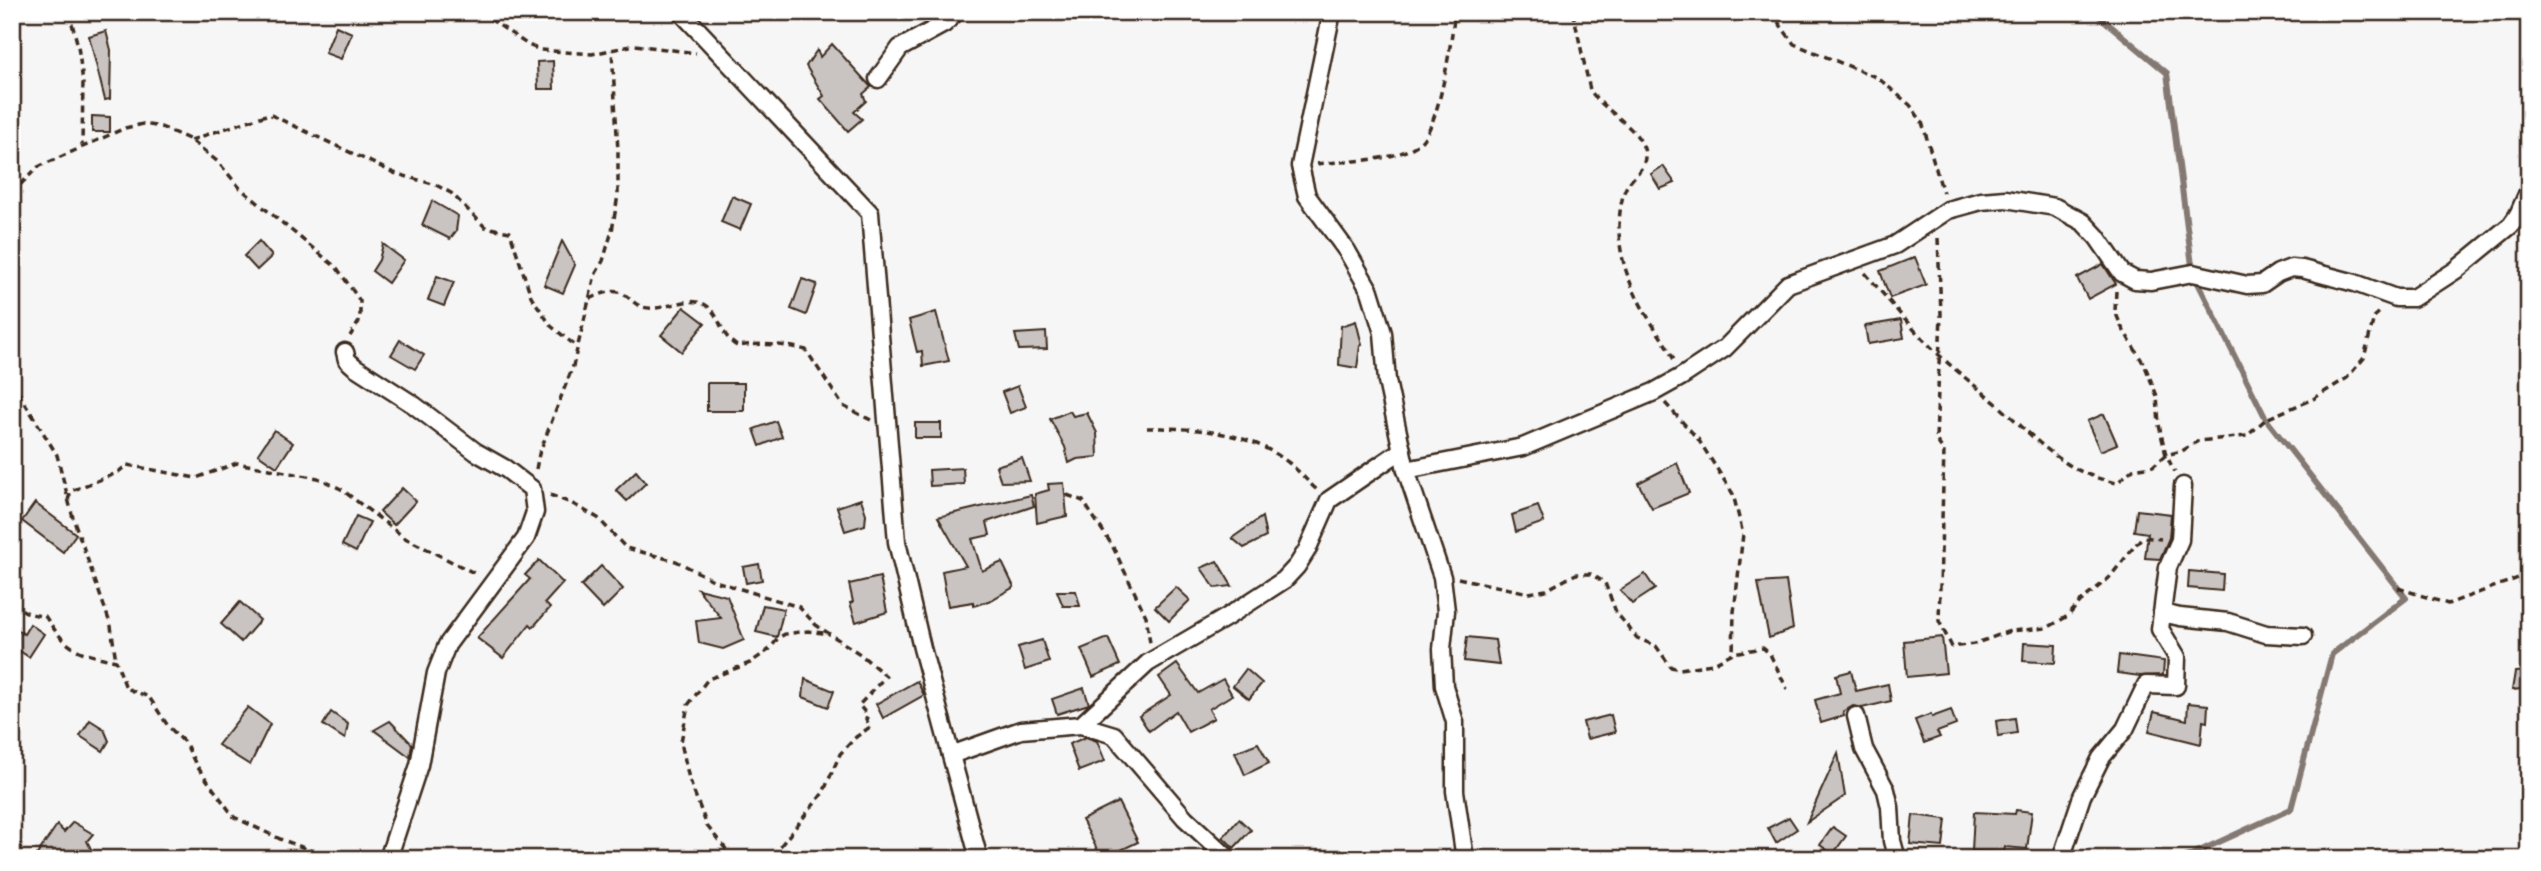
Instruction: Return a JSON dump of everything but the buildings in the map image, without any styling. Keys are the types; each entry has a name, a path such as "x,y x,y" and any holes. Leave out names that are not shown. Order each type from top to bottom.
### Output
{"street":[{"path":"681,12 870,214 897,542 922,648 979,859"},
{"path":"878,79 900,48 944,24 956,12"},
{"path":"1332,12 1300,166 1307,196 1347,251 1370,291 1383,333 1387,381 1406,470 1442,577 1446,611 1442,649 1444,686 1455,722 1455,791 1465,859"},
{"path":"1406,470 1523,447 1654,392 1725,348 1788,285 1895,246 1941,215 1981,201 2006,199 2055,207 2083,222 2122,273 2135,280 2151,281 2193,273 2247,285 2262,284 2291,268 2355,283 2396,298 2413,298 2448,275 2511,225 2524,212 2529,190"},
{"path":"345,352 347,360 355,367 414,405 476,452 506,469 532,489 535,512 526,538 447,645 436,673 419,765 388,859"},
{"path":"1082,724 1148,663 1284,580 1307,550 1329,500 1402,450"},
{"path":"2061,859 2074,816 2096,767 2126,729 2146,685 2176,686 2177,657 2160,629 2168,567 2180,540 2183,486"},
{"path":"2162,613 2228,622 2266,634 2303,636"},
{"path":"1856,716 1864,749 1886,790 1892,841 1897,859"},
{"path":"951,755 1021,730 1082,724 1114,735 1185,818 1229,859"}],"path":[{"path":"69,12 78,46 83,82 82,145"},
{"path":"480,12 527,45 540,50 592,54 635,45 722,56"},
{"path":"1300,166 1383,157 1419,144 1427,134 1443,84 1455,12"},
{"path":"1573,12 1590,90 1597,101 1610,109 1637,136 1645,153 1642,169 1626,187 1620,210 1619,242 1623,265 1636,294 1650,321 1665,339 1681,377"},
{"path":"1771,12 1794,44 1878,78 1910,105 1922,122 1941,215 1938,237 1940,356 1936,440 1944,451 1939,621 1952,647 1974,644 2010,631 2047,628 2068,616 2080,601 2109,578 2142,537 2180,540"},
{"path":"612,50 618,150 618,195 612,231 603,261 595,275 565,389 539,454 532,489 571,503 598,518 626,548 676,561 715,581 799,607 816,625 832,634 886,676 859,705 868,716 866,719 870,727 840,754 823,793 770,859"},
{"path":"191,140 269,114 394,173 436,185 457,198 485,227 509,232 531,296 551,326 577,347"},
{"path":"12,193 38,167 125,128 143,124 161,127 191,140 218,162 240,188 337,268 360,300 360,320 348,338 345,352"},
{"path":"1854,260 1940,356 2017,422 2038,444 2068,466 2095,479 2117,482 2133,469 2153,466 2166,455 2182,451 2198,441 2248,436 2266,419 2313,399 2347,378 2364,358 2374,317 2396,298"},
{"path":"2122,273 2115,294 2115,311 2145,366 2157,396 2159,425 2166,455 2183,486"},
{"path":"590,299 603,292 617,290 643,307 702,303 712,311 727,340 737,346 783,344 806,350 843,406 888,429"},
{"path":"12,382 57,455 91,574 111,625 116,661 127,688 149,697 168,726 186,744 196,765 234,817 334,859"},
{"path":"1654,392 1698,439 1733,494 1743,534 1734,612 1733,653"},
{"path":"1147,428 1193,428 1245,439 1288,463 1329,500"},
{"path":"68,500 71,491 117,473 127,465 196,478 237,463 267,467 294,475 318,478 341,489 405,537 492,582"},
{"path":"1067,495 1083,501 1112,545 1128,578 1146,616 1151,639 1148,663"},
{"path":"1442,577 1466,578 1529,593 1546,590 1576,574 1591,574 1605,583 1616,612 1637,638 1656,646 1671,667 1680,669 1712,664 1733,653 1763,648 1770,654 1787,689"},
{"path":"2398,588 2448,604 2529,574"},
{"path":"12,602 31,615 45,616 60,640 84,654 116,661"},
{"path":"734,859 706,826 689,779 681,742 688,705 709,679 750,663 771,649 778,638 785,634 808,631 832,634"}],"waterway":[{"path":"2094,12 2167,73 2193,273 2266,419 2406,598 2332,654 2291,809 2182,859"}]}
